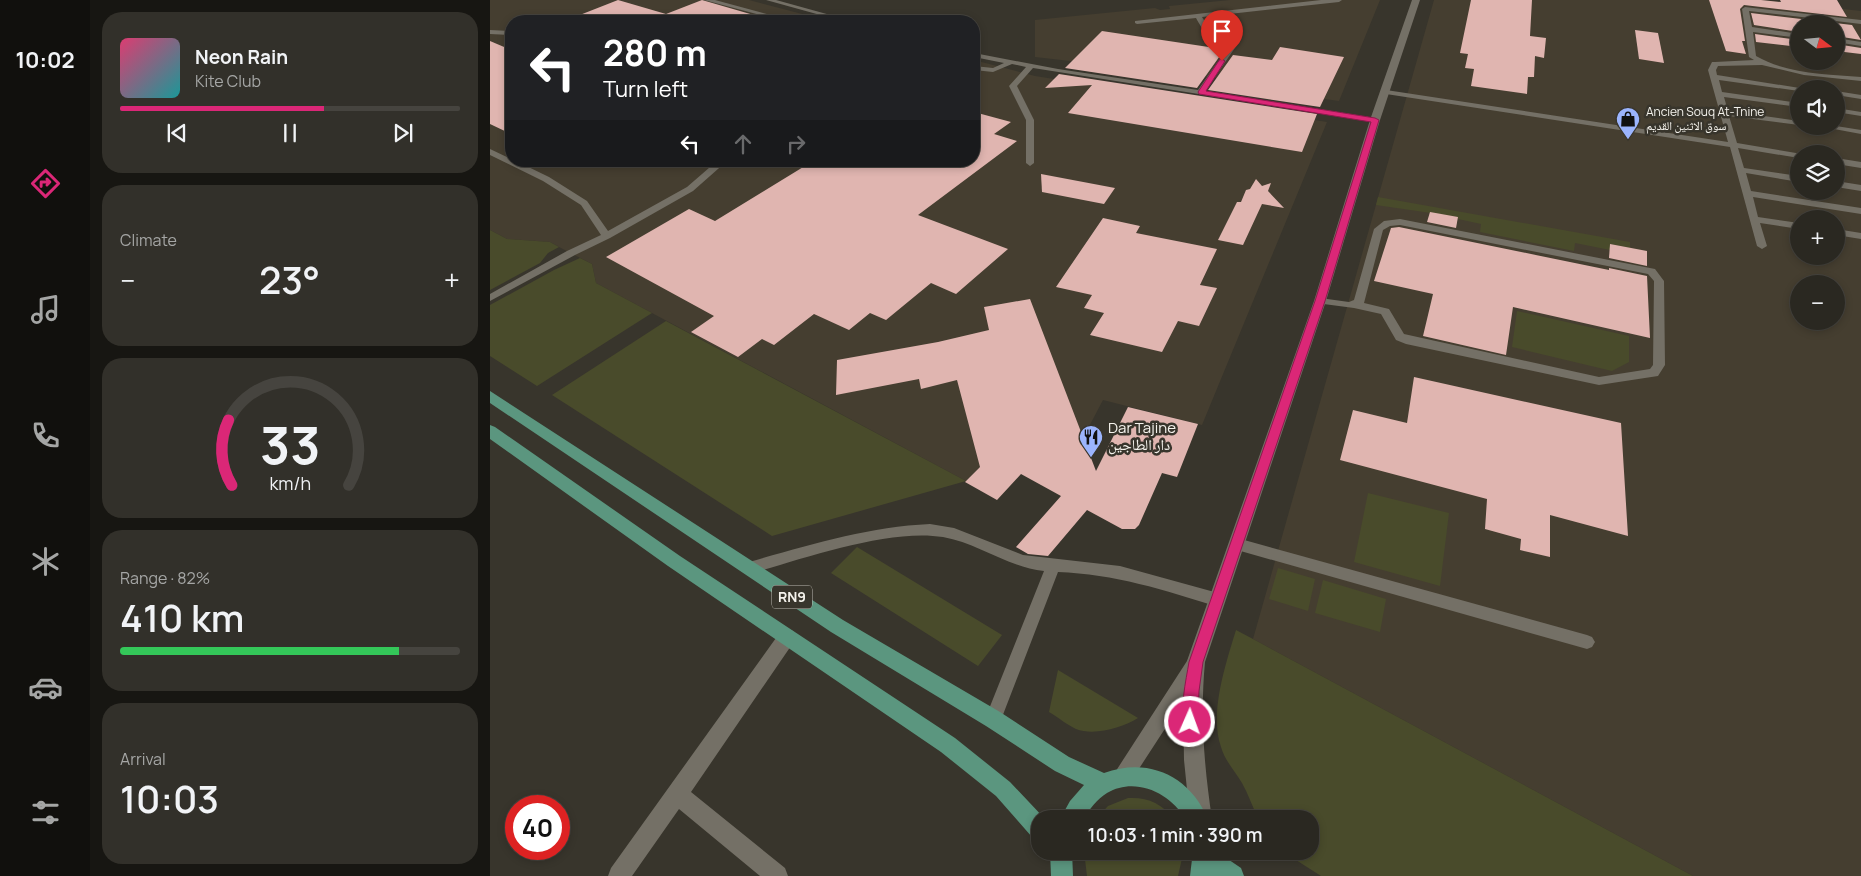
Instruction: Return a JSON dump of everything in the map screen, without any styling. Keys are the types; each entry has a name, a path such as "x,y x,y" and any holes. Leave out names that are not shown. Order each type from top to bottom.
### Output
{"main road":[{"name":"RN9","path":"490,396 837,626 993,719 1062,764 1113,780 1144,776 1165,783 1183,797 1192,810"},
{"name":"RN9","path":"490,431 674,561 948,745 1003,789 1031,819"},
{"path":"1076,810 1082,800 1113,780"},
{"path":"1061,860 1062,876"},
{"path":"1203,861 1233,876"}],"street":[{"path":"1198,810 1190,722 1196,662 1320,301 1375,120 1416,0"},
{"path":"620,876 787,636"},
{"path":"1113,780 1196,662"},
{"path":"676,794 777,876"}],"lane":[{"path":"707,0 766,15"},
{"path":"770,0 826,15"},
{"path":"1137,22 1339,0"},
{"path":"1762,64 1754,57 1745,9 1861,22"},
{"path":"1198,16 1210,36 1216,41 1232,45 1201,92"},
{"path":"1749,29 1790,35"},
{"path":"490,32 505,33"},
{"path":"1845,41 1861,44"},
{"path":"980,55 1031,66 1375,120"},
{"path":"980,69 1000,70 1011,62"},
{"path":"1762,246 1712,70 1715,64 1739,62 1762,64 1790,70 1861,79"},
{"path":"1030,163 1030,120 1013,86 1031,66"},
{"path":"1714,77 1790,87"},
{"path":"1386,92 1790,154"},
{"path":"1719,94 1790,104"},
{"path":"1845,94 1861,97"},
{"path":"1845,111 1861,114"},
{"path":"1724,112 1790,122"},
{"path":"1845,130 1861,132"},
{"path":"490,152 505,159"},
{"path":"1845,162 1861,164"},
{"path":"521,167 546,179 584,203 607,236"},
{"path":"490,298 571,253 607,236 690,189 716,167"},
{"path":"1741,170 1790,178"},
{"path":"1845,185 1861,188"},
{"path":"1747,193 1861,211"},
{"path":"1754,218 1790,224"},
{"path":"1320,301 1357,305 1386,311 1400,337 1410,341 1599,381 1654,373 1659,365 1659,282 1651,271 1400,222 1387,223 1379,229 1357,305"},
{"path":"1845,233 1861,236"},
{"path":"749,568 838,543 894,533 932,530 968,539 1022,561 1053,566 1086,567 1141,576 1218,600"},
{"path":"1237,544 1587,642"},
{"path":"993,719 1053,566"}],"shaded area":[{"path":"490,0 749,0 806,15 505,15 505,167 980,167 980,62 1035,76 1327,122 1202,425 1103,400 1083,438 980,467 966,481 596,283 592,264 550,242 507,239 490,230"},
{"path":"1230,0 1380,0 1339,101 1247,88 1227,80 1203,76 1035,57 1035,20 1155,8 1160,10 1170,9 1169,6"},
{"path":"1434,0 1761,0 1861,11 1861,876 1693,876 1253,639"}],"green space":[{"path":"1378,197 1630,242 1630,248 1610,244 1610,250 1575,243 1574,251 1480,232 1481,224 1458,219 1458,217 1376,205"},
{"path":"490,230 507,239 550,242 559,247 548,253 540,263 490,290"},
{"path":"580,258 592,264 596,283 652,313 537,386 490,356 490,305"},
{"path":"1517,311 1629,336 1629,362 1612,371 1512,347"},
{"path":"666,321 966,481 772,536 552,395"},
{"path":"1368,493 1449,513 1440,586 1354,562"},
{"path":"857,547 1002,635 978,666 831,573"},
{"path":"1278,568 1315,579 1308,611 1269,599"},
{"path":"1323,580 1386,599 1380,632 1315,613"},
{"path":"1236,630 1693,876 1321,876 1296,860 1319,860 1319,810 1254,810 1244,787 1223,752 1218,734 1217,719 1220,688"},
{"path":"1058,670 1138,718 1116,728 1091,732 1076,729 1069,725 1049,712"},
{"path":"1128,798 1148,800 1165,810 1104,810 1108,806"},
{"path":"1085,860 1182,860 1178,876 1087,876"}],"building":[{"path":"618,0 666,14 702,0 753,15 580,15"},
{"path":"1471,0 1532,0 1530,36 1546,38 1544,58 1535,56 1534,77 1528,77 1527,94 1471,86 1474,69 1465,68 1468,54 1460,53"},
{"path":"1709,0 1781,2 1780,0 1837,0 1847,17 1845,15 1744,5 1740,9 1745,41 1742,41 1746,54 1726,51"},
{"path":"1751,13 1790,18 1790,31 1754,25"},
{"path":"1845,24 1852,25 1861,40 1845,37"},
{"path":"1635,30 1658,33 1664,63 1639,59"},
{"path":"1102,31 1222,49 1220,53 1222,53 1197,88 1065,68"},
{"path":"1755,34 1790,39 1790,46 1756,42"},
{"path":"490,41 505,47 505,131 490,124"},
{"path":"1845,45 1861,48 1861,54 1845,52"},
{"path":"1280,47 1344,57 1320,107 1208,90 1233,55 1272,60"},
{"path":"1059,74 1317,114 1302,152 1068,113 1092,85 1045,88"},
{"path":"980,114 1011,122 994,134 1017,141 918,215 1008,249 956,294 931,283 886,320 870,313 849,330 814,314 774,345 762,339 738,357 691,332 714,316 606,257 689,209 715,221 803,167 980,167"},
{"path":"1041,174 1115,188 1104,204 1042,192"},
{"path":"1256,179 1262,186 1271,183 1268,191 1284,208 1262,204 1243,245 1218,240 1237,202 1241,202 1246,190 1250,189"},
{"path":"1430,212 1458,217 1456,228 1427,222"},
{"path":"1103,218 1140,226 1136,233 1217,249 1200,285 1217,288 1199,326 1178,321 1162,352 1090,335 1104,313 1084,308 1092,295 1056,287"},
{"path":"1399,227 1647,276 1650,338 1513,307 1506,355 1423,336 1433,294 1374,281 1391,228"},
{"path":"1610,244 1647,251 1647,266 1609,258"},
{"path":"1030,299 1096,471 1128,407 1198,424 1177,477 1162,473 1139,525 1135,529 1122,529 1087,510 1048,556 1028,554 1016,547 1061,496 1021,474 997,500 965,482 980,467 957,380 921,389 919,379 836,395 837,360 938,342 989,330 984,307"},
{"path":"1414,377 1621,423 1628,536 1550,515 1550,557 1520,550 1521,539 1485,529 1487,499 1340,460 1353,410 1407,423"}],"place":[{"name":"Ancien Souq At-Tnine سوق الاثنين القديم","path":"1628,140"},
{"name":"Dar Tajine دار الطاجين","path":"1091,458"}],"route":[{"path":"1190,722 1196,662 1320,301 1375,120 1201,92 1222,61"}]}
